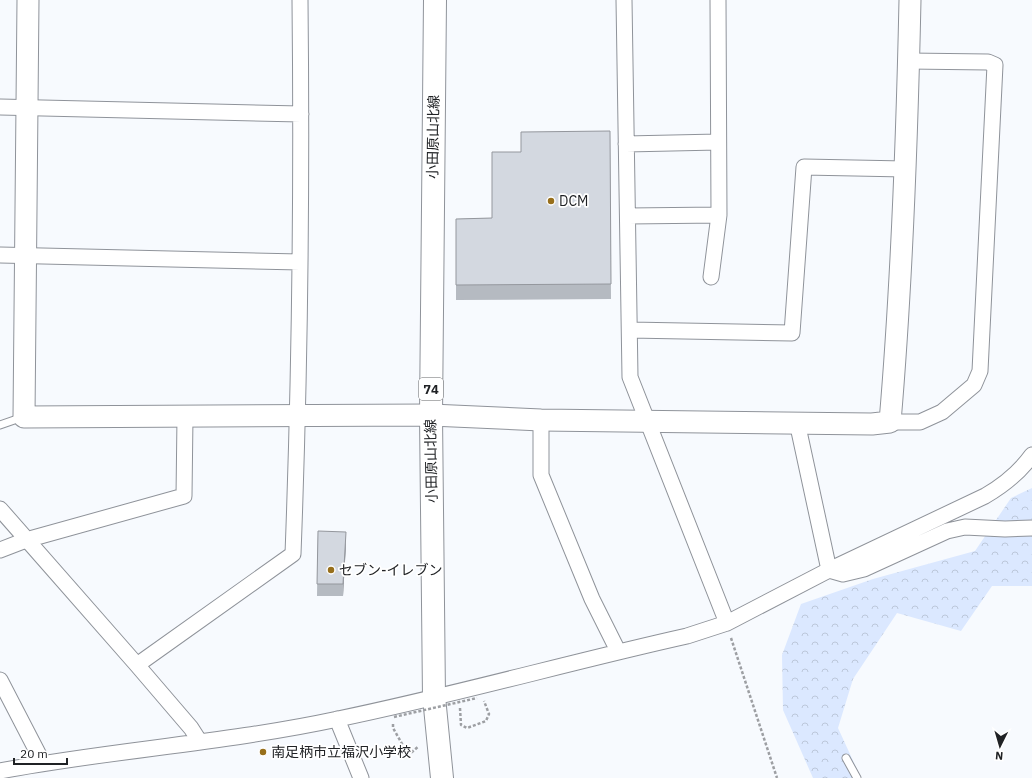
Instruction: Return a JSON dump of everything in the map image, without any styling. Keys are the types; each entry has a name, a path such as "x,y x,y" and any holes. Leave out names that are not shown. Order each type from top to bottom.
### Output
{"main road":[{"name":"小田原山北線","path":"435,0 430,415 434,697 442,778"}],"street":[{"path":"28,0 26,107 27,255 24,417 430,415 540,420 872,424 890,422 920,422 942,412 974,385 980,371 995,65 988,62 908,61"},
{"path":"137,665 293,554 298,416 300,262 300,0"},
{"path":"624,0 630,377 727,623"},
{"path":"711,277 719,215 718,0"},
{"path":"890,422 898,317 905,169 910,0"},
{"path":"0,107 301,114"},
{"path":"626,144 718,142"},
{"path":"630,330 792,333 804,167 905,169"},
{"path":"628,216 719,215"},
{"path":"0,255 300,262"},
{"path":"0,550 26,540 184,496 185,417"},
{"path":"540,420 541,475 592,599 618,651"},
{"path":"796,422 829,570"},
{"path":"0,771 43,763 200,742 337,719 395,711 434,697 475,692 618,651 687,636 727,623 829,570 986,496 1004,484 1023,467 1032,456"},
{"path":"0,508 26,540 191,728 200,742"},
{"path":"829,570 843,574 864,569 946,531 965,528 1032,528"},
{"path":"0,680 43,763"},
{"path":"337,719 361,778"}],"lane":[{"path":"0,426 24,417"},
{"path":"846,758 857,778"}],"path":[{"path":"727,623 777,778"},
{"path":"475,692 484,701 489,714 486,720 467,728 461,725 459,710 475,692"},
{"path":"395,711 475,692"},
{"path":"395,711 412,718"},
{"path":"395,711 392,728 405,749 412,752 419,746 418,738"}],"green space":[{"path":"1032,488 1032,586 992,586 961,631 897,613 853,679 838,728 861,778 813,778 783,710 782,655 801,604 873,579 975,551 1011,498"}],"building":[{"name":"DCM","path":"610,131 611,284 456,285 456,219 492,218 492,152 521,152 521,132"},
{"name":"セブン-イレブン","path":"318,531 346,532 343,584 317,584"}],"place":[{"name":"DCM","path":"551,201"},
{"name":"セブン-イレブン","path":"331,570"},
{"name":"南足柄市立福沢小学校","path":"263,752"}]}
